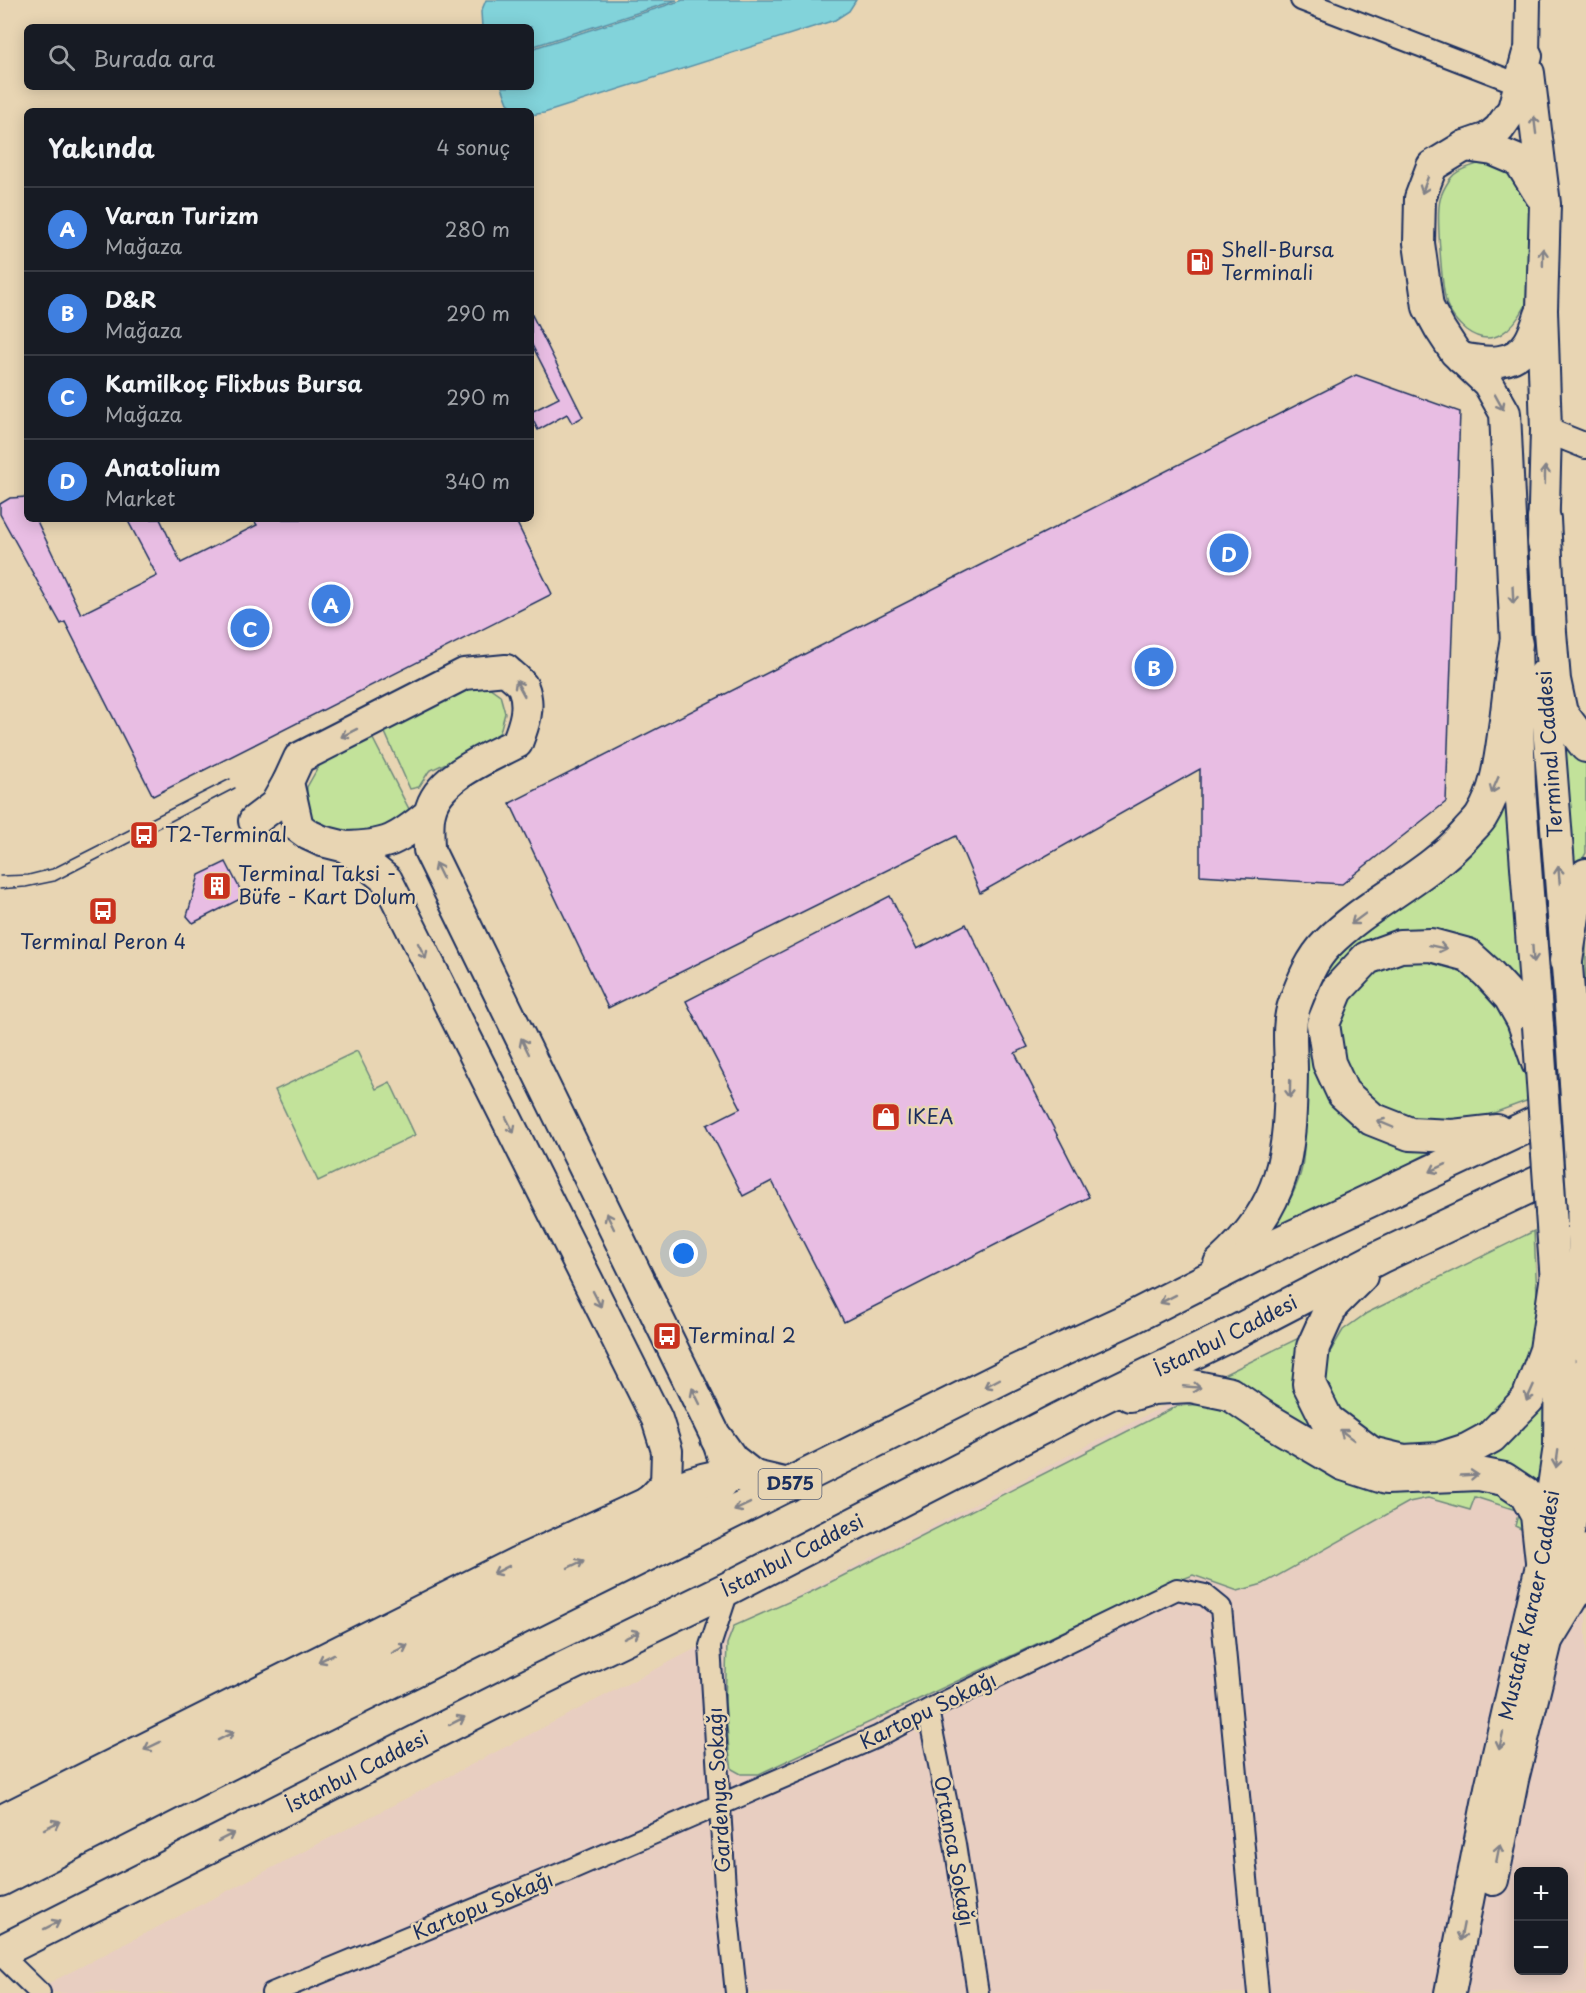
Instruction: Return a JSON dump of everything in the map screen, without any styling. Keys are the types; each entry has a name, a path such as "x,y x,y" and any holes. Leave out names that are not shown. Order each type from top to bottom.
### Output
{"highway":[{"path":"1544,519 1554,680 1561,713 1586,746"},
{"path":"1196,1285 1238,1247 1258,1224 1274,1195 1285,1161 1290,1121 1290,1038 1293,1006 1311,965 1327,944 1451,850 1481,817 1498,776 1516,644"},
{"path":"1566,961 1574,910 1586,875"},
{"path":"1525,1127 1454,1136 1410,1134 1372,1119 1343,1093 1329,1063 1323,1024 1337,990 1368,958 1400,946 1431,945 1468,955 1490,974 1510,997 1530,1023 1542,1075"},
{"name":"D575","path":"0,1880 308,1723 1012,1373 1131,1318 1273,1246 1586,1099"},
{"name":"İstanbul Caddesi","path":"0,1953 522,1688 729,1588 1380,1257 1586,1160"},
{"path":"1380,1257 1332,1305 1313,1347 1309,1384 1327,1420 1371,1453 1404,1461 1439,1459 1467,1450 1491,1437 1528,1399 1546,1350 1557,1275"},
{"path":"1074,1411 1153,1388 1191,1386 1230,1394 1265,1418 1343,1464 1386,1478 1479,1474 1504,1479 1525,1493 1538,1515 1542,1561"},
{"path":"717,1439 732,1460 740,1477"},
{"path":"649,1502 692,1483 740,1477 788,1485"},
{"path":"1548,1637 1573,1596 1586,1551"}],"main road":[{"name":"Terminal Caddesi","path":"1527,56 1513,109 1499,129 1488,138 1465,146 1432,166 1420,198 1419,243 1428,307 1455,352 1488,383 1505,413 1530,1023"},
{"name":"Terminal Caddesi","path":"1527,56 1545,204 1542,310 1546,430 1541,609 1545,708 1584,1201"},
{"path":"1465,146 1493,150 1519,161 1545,204"},
{"name":"Terminal Caddesi","path":"1461,358 1498,362 1514,358 1529,342 1542,310"},
{"path":"429,814 407,832 389,842 370,847 346,847 322,841 298,827 277,819 254,821 275,805 299,758 464,674 506,670 522,686 527,704 525,722 517,743 462,772 442,788 432,803 429,814 429,850 717,1439"},
{"path":"288,782 298,827"},
{"path":"0,1821 516,1563 649,1502 666,1484 667,1451 657,1419 387,880 346,847"},
{"name":"Mustafa Karaer Caddesi","path":"1450,1993 1490,1788 1542,1561 1558,1446 1560,1339 1542,1075"},
{"path":"1584,1201 1586,1349"},
{"name":"Mustafa Karaer Caddesi","path":"1471,1993 1513,1780 1548,1637 1580,1475 1586,1371"},
{"path":"0,1851 395,1651 622,1541 682,1515 710,1497 719,1487 740,1477"}],"street":[{"path":"1301,0 1519,84"},
{"name":"Terminal Caddesi","path":"1527,56 1528,0"},
{"path":"1546,430 1586,446"},
{"name":"Gardenya Sokağı","path":"729,1588 710,1646 724,1888 736,1993"},
{"name":"Kartopu Sokağı","path":"272,1993 569,1870 877,1737 1177,1589 1205,1595 1221,1608 1258,1993"},
{"name":"Ortanca Sokağı","path":"928,1710 955,1844 978,1993"},
{"path":"0,1953 40,1993"}],"shaded area":[{"path":"1220,1377 1431,1484 1586,1401 1586,1993 30,1993"}],"green space":[{"path":"1477,164 1497,166 1514,175 1530,202 1526,305 1508,329 1501,334 1485,338 1466,330 1457,322 1447,305 1439,236 1439,208 1445,187 1455,173"},
{"path":"471,683 486,685 500,695 505,713 500,732 490,742 429,771 419,787 410,789 383,728"},
{"path":"1558,726 1586,761 1586,853 1568,884"},
{"path":"373,739 411,813 401,825 356,841 314,820 306,808 307,787 320,764"},
{"path":"1509,793 1527,1001 1449,934 1412,929 1375,938 1351,956 1328,1085 1436,1149 1267,1240 1292,1195 1302,1167 1307,1019 1321,979 1349,946 1442,877 1470,853 1494,826"},
{"path":"1586,935 1586,1035 1583,955"},
{"path":"1408,952 1470,972 1499,1004 1523,1052 1529,1100 1469,1122 1393,1118 1355,1096 1333,1032 1343,995 1371,962"},
{"path":"357,1051 376,1089 390,1082 415,1135 318,1181 275,1090"},
{"path":"1534,1231 1538,1316 1532,1362 1503,1417 1447,1448 1390,1449 1336,1409 1325,1377 1330,1352 1343,1330 1367,1313"},
{"path":"1311,1332 1340,1444 1207,1383"},
{"path":"1553,1373 1543,1508 1474,1465"},
{"path":"1203,1404 1473,1489 1504,1496 1520,1505 1525,1531 1515,1526 1519,1511 1475,1497 1470,1510 1428,1498 1409,1502 1263,1584 1238,1591 1193,1575 1137,1597 759,1774 741,1774 732,1769 725,1702 727,1644 734,1626 811,1592 1177,1406"}],"water":[{"path":"486,0 677,0 534,46 534,24 482,24 481,12"},
{"path":"683,0 856,0 849,11 835,20 534,115 534,108 515,108 508,103 503,90 534,90 534,48"}],"building":[{"path":"534,319 583,417 572,423 567,414 538,430 534,422 534,410 559,398 534,349"},
{"path":"1356,375 1460,412 1446,802 1342,884 1200,875 1200,769 980,893 956,836 608,1008 510,803"},
{"path":"24,497 24,522 37,522 81,614 157,576 129,522 161,522 181,563 257,525 255,522 516,522 552,594 153,796 65,622 61,624 0,514 0,504 10,498"},
{"name":"Terminal Taksi - Büfe - Kart Dolum","path":"226,862 244,897 193,923 187,916 199,875"},
{"name":"IKEA","path":"890,896 917,949 966,924 1028,1047 1015,1053 1089,1197 844,1322 772,1181 743,1196 707,1125 741,1108 686,1001"}],"tram line":[{"path":"0,876 28,875 52,869 230,779"},
{"path":"0,889 55,881 235,788"}],"place":[{"name":"Shell-Bursa Terminali","path":"1200,262"},
{"name":"Anatolium","path":"1229,553"},
{"name":"Varan Turizm","path":"331,604"},
{"name":"Kamilkoç Flixbus Bursa","path":"250,628"},
{"name":"D&R","path":"1154,667"},
{"name":"T2-Terminal","path":"144,835"},
{"name":"Terminal Taksi - Büfe - Kart Dolum","path":"217,886"},
{"name":"Terminal Peron 4","path":"103,911"},
{"name":"IKEA","path":"886,1117"},
{"name":"Terminal 2","path":"667,1336"}]}
